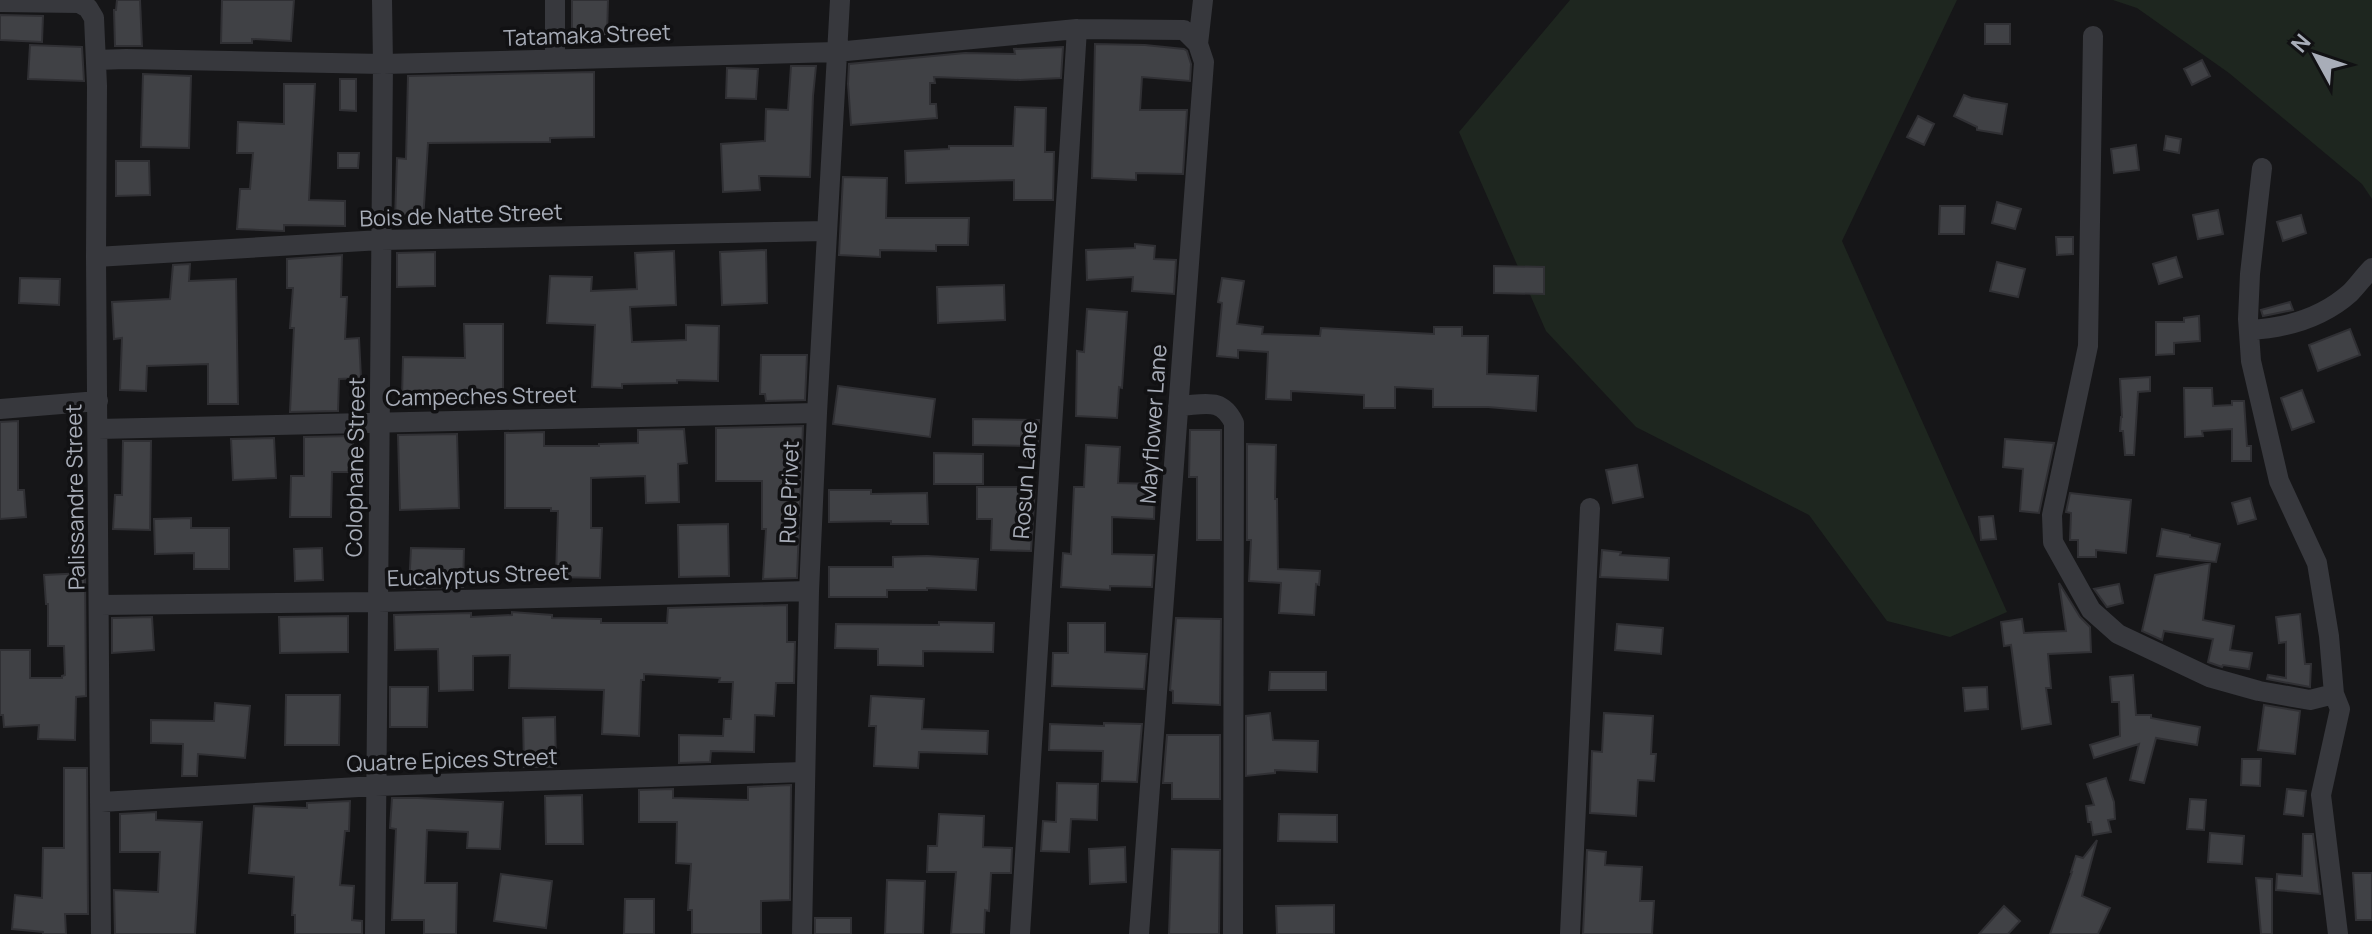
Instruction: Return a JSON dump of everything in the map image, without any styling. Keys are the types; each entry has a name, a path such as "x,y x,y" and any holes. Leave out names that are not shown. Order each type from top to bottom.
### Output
{"street":[{"name":"Colophane Street","path":"375,934 382,0"},
{"path":"555,0 555,59"},
{"name":"Rue Privet","path":"802,934 809,591 840,0"},
{"name":"Mayflower Lane","path":"1139,934 1204,62 1198,44 1203,0"},
{"name":"Palissandre Street","path":"0,2 84,4 94,18 101,934"},
{"name":"Tatamaka Street","path":"96,60 383,64 836,52 1077,29"},
{"path":"1077,29 1184,30 1198,44"},
{"name":"Rosun Lane","path":"1020,934 1077,29"},
{"path":"2093,36 2088,346 2052,515 2053,542 2091,610 2118,634 2209,677 2259,691 2310,700 2334,694"},
{"path":"2262,168 2250,274 2251,361 2279,481 2317,563 2329,636 2334,694 2340,709 2321,795 2338,934"},
{"name":"Bois de Natte Street","path":"96,257 381,240 827,231"},
{"path":"2249,330 2277,329 2312,319 2350,293 2372,268"},
{"path":"0,409 98,401"},
{"path":"1178,406 1219,405 1228,411 1234,423 1233,934"},
{"name":"Campeches Street","path":"98,429 817,413"},
{"path":"1570,934 1590,508"},
{"name":"Eucalyptus Street","path":"100,605 378,602 809,591"},
{"name":"Quatre Epices Street","path":"101,802 376,786 804,772"}],"shaded area":[{"path":"1570,0 1957,0 1842,241 2007,612 1950,637 1887,621 1809,515 1636,427 1546,331 1459,132"},
{"path":"2113,0 2372,0 2372,199 2362,184 2229,73 2137,8"}],"building":[{"path":"117,0 140,0 142,46 115,46 114,10"},
{"path":"222,0 294,0 291,41 252,39 252,43 221,43"},
{"path":"572,0 608,0 607,36 572,36"},
{"path":"0,15 43,16 42,42 0,40"},
{"path":"1985,24 2010,24 2010,44 1985,44"},
{"path":"1095,44 1145,45 1187,51 1191,64 1190,81 1142,77 1140,110 1187,110 1183,174 1136,173 1136,180 1092,178"},
{"path":"30,45 82,47 84,81 28,79"},
{"path":"1063,47 1061,78 934,77 935,83 930,83 930,104 936,104 937,118 851,125 849,64 965,53 1015,54 1014,49"},
{"path":"2202,60 2210,76 2192,85 2184,69"},
{"path":"791,66 816,66 810,177 759,176 760,190 723,192 721,144 765,141 766,109 788,110"},
{"path":"727,68 758,69 756,99 726,98"},
{"path":"594,72 594,137 550,138 550,142 428,143 423,221 395,220 397,158 406,159 408,76"},
{"path":"143,74 191,76 189,148 141,147"},
{"path":"340,79 356,79 356,111 340,110"},
{"path":"284,84 315,84 309,200 345,201 345,226 284,225 284,231 237,229 240,189 250,189 253,153 237,153 238,122 284,124"},
{"path":"1964,95 2007,104 2002,134 1977,130 1977,127 1954,116"},
{"path":"1015,107 1046,108 1045,152 1054,152 1053,200 1014,200 1014,180 906,183 905,151 949,149 949,146 1013,146"},
{"path":"1918,116 1934,124 1924,145 1907,137"},
{"path":"2166,136 2181,139 2179,153 2164,150"},
{"path":"2136,145 2139,170 2114,173 2111,149"},
{"path":"338,153 359,153 358,168 338,168"},
{"path":"116,161 149,161 150,195 116,196"},
{"path":"843,177 887,178 886,218 969,218 968,245 936,245 936,251 880,250 880,257 839,255"},
{"path":"1997,202 2021,209 2015,229 1992,223"},
{"path":"1940,206 1965,206 1964,234 1939,234"},
{"path":"2218,210 2223,234 2198,239 2193,215"},
{"path":"2301,215 2306,233 2283,241 2277,222"},
{"path":"2056,237 2073,237 2073,254 2057,255"},
{"path":"1135,244 1155,246 1154,259 1176,260 1174,294 1132,291 1133,277 1087,280 1086,250 1135,248"},
{"path":"766,250 767,303 722,305 720,252"},
{"path":"674,251 676,305 630,307 632,342 686,340 686,325 719,326 718,381 677,380 677,383 622,384 622,388 592,387 595,325 547,323 550,276 592,277 591,291 637,289 635,253"},
{"path":"435,252 435,286 397,287 397,253"},
{"path":"342,255 341,297 347,297 345,339 359,338 361,378 339,379 338,411 290,412 294,328 290,328 293,288 287,288 287,259"},
{"path":"2176,257 2182,277 2159,284 2153,264"},
{"path":"1997,262 2025,269 2018,297 1990,291"},
{"path":"190,264 189,281 236,279 238,404 208,404 208,364 147,366 146,391 120,390 122,338 114,339 112,302 170,299 173,265"},
{"path":"1494,266 1544,267 1544,294 1494,293"},
{"path":"20,278 60,279 59,305 19,303"},
{"path":"1222,278 1244,281 1237,324 1263,327 1262,334 1320,336 1321,328 1434,334 1434,327 1462,327 1462,336 1488,336 1487,374 1538,376 1536,411 1433,407 1433,389 1395,387 1395,408 1364,408 1364,395 1291,391 1291,400 1266,399 1268,352 1238,350 1238,358 1217,356 1222,303 1218,302"},
{"path":"1004,285 1005,320 938,323 937,287"},
{"path":"2290,302 2293,310 2263,316 2261,310"},
{"path":"1087,309 1127,312 1117,418 1076,416 1077,351 1084,352"},
{"path":"2199,316 2200,341 2174,343 2174,354 2156,355 2156,322 2184,322 2184,318"},
{"path":"464,324 503,324 503,399 402,398 403,357 465,358"},
{"path":"2350,329 2360,355 2318,371 2309,345"},
{"path":"761,355 807,355 805,400 766,401 765,394 760,394"},
{"path":"2150,377 2150,391 2138,392 2134,455 2125,455 2123,431 2120,431 2120,379"},
{"path":"838,386 935,399 930,437 833,424"},
{"path":"2184,388 2212,388 2213,406 2244,401 2251,461 2232,461 2232,429 2202,431 2203,436 2185,437"},
{"path":"2302,390 2314,422 2292,430 2281,398"},
{"path":"973,419 1039,420 1038,446 973,445"},
{"path":"18,421 18,490 24,490 26,517 0,519 0,422"},
{"path":"803,426 797,578 763,579 766,529 762,529 762,481 716,481 716,428"},
{"path":"684,429 687,463 678,464 679,502 646,503 645,476 591,478 591,528 602,528 600,578 556,577 558,511 551,511 551,508 505,508 505,433 544,432 544,446 599,446 638,443 638,430"},
{"path":"1190,430 1221,430 1221,540 1197,540 1197,477 1189,477"},
{"path":"457,434 459,508 400,510 398,435"},
{"path":"353,436 353,472 332,472 331,517 290,517 291,476 304,476 304,437"},
{"path":"274,438 276,478 233,480 231,439"},
{"path":"2005,439 2054,443 2039,513 2020,511 2023,469 2003,467"},
{"path":"123,441 151,441 150,530 113,529 115,495 122,495"},
{"path":"1247,444 1276,445 1278,569 1320,571 1314,615 1279,613 1281,583 1249,581 1251,540 1247,540"},
{"path":"1086,445 1120,447 1118,483 1155,484 1154,519 1112,517 1112,554 1154,555 1152,587 1110,586 1110,590 1061,587 1063,553 1071,554 1074,487 1084,487"},
{"path":"934,453 983,454 983,484 934,484"},
{"path":"1637,465 1643,497 1613,503 1606,470"},
{"path":"977,487 1035,487 1031,551 991,550 992,519 977,519"},
{"path":"829,490 871,490 871,494 927,493 928,524 829,522"},
{"path":"2070,493 2131,500 2126,553 2096,550 2096,557 2078,557 2078,540 2070,540 2071,513 2066,512"},
{"path":"2250,498 2256,519 2238,524 2232,503"},
{"path":"1993,516 1996,539 1981,540 1979,517"},
{"path":"191,518 191,528 229,528 229,569 194,569 194,553 155,554 154,519"},
{"path":"728,524 729,576 679,577 678,525"},
{"path":"2162,529 2220,544 2216,562 2157,556"},
{"path":"322,548 323,580 295,581 294,549"},
{"path":"411,548 464,549 463,587 409,588"},
{"path":"1602,550 1621,552 1620,555 1669,558 1668,580 1600,577"},
{"path":"893,557 978,559 976,590 927,588 887,590 887,597 829,597 829,567 893,567"},
{"path":"2210,563 2203,620 2234,626 2230,650 2252,653 2249,669 2222,667 2208,662 2213,639 2164,631 2162,640 2142,631 2155,575"},
{"path":"85,573 86,696 76,697 75,740 38,739 39,725 4,727 3,715 0,715 0,650 30,650 30,678 62,678 65,675 64,646 48,646 44,575"},
{"path":"2059,583 2080,617 2090,627 2091,652 2048,654 2051,688 2046,688 2051,724 2022,729 2011,645 2004,646 2001,622 2022,619 2024,633 2066,631"},
{"path":"2119,584 2123,603 2107,607 2094,589"},
{"path":"787,605 787,642 795,642 794,683 776,683 774,716 755,715 754,752 711,751 710,762 679,763 679,735 723,736 724,719 731,719 733,682 719,682 720,678 644,674 644,680 641,680 639,736 602,734 604,690 509,688 510,655 473,656 473,690 439,691 438,649 395,650 394,615 471,613 471,617 512,615 512,612 552,615 552,618 601,619 601,623 667,623 668,608"},
{"path":"2300,614 2305,664 2311,664 2310,687 2267,679 2268,675 2286,678 2286,642 2279,643 2276,617"},
{"path":"348,616 348,652 280,653 279,617"},
{"path":"152,617 154,650 112,653 112,618"},
{"path":"1176,618 1221,619 1220,705 1173,703 1173,691 1170,690"},
{"path":"939,622 994,623 993,652 923,651 923,666 878,665 878,649 835,648 836,624 939,625"},
{"path":"1068,623 1105,623 1105,652 1147,654 1144,689 1052,686 1053,653 1068,653"},
{"path":"1617,624 1663,628 1661,654 1615,650"},
{"path":"1270,672 1326,672 1326,690 1269,690"},
{"path":"2133,675 2136,715 2151,715 2151,718 2200,727 2197,745 2156,738 2144,783 2130,780 2139,744 2094,758 2090,745 2120,736 2119,702 2112,702 2110,677"},
{"path":"390,687 428,687 427,727 390,727"},
{"path":"1987,687 1988,709 1965,711 1963,688"},
{"path":"286,695 340,695 339,745 285,745"},
{"path":"871,696 924,699 922,729 988,731 987,754 919,752 918,768 874,766 876,726 869,726"},
{"path":"215,703 250,706 245,758 198,754 197,776 182,776 183,744 151,743 151,720 214,721"},
{"path":"2264,705 2300,711 2295,754 2258,750"},
{"path":"1270,713 1273,740 1318,741 1317,772 1275,770 1275,773 1246,776 1246,716"},
{"path":"1604,713 1653,716 1651,754 1656,754 1654,781 1638,780 1636,816 1590,813 1592,751 1602,752"},
{"path":"555,717 556,767 524,767 523,718"},
{"path":"1104,723 1142,724 1137,782 1102,781 1103,751 1049,750 1050,724 1104,726"},
{"path":"1167,735 1220,735 1220,799 1172,799 1172,783 1163,783"},
{"path":"2242,759 2261,759 2260,786 2241,785"},
{"path":"64,768 87,768 88,914 65,914 66,934 12,929 15,895 42,898 43,848 64,848"},
{"path":"2106,778 2114,802 2115,819 2108,820 2111,832 2093,835 2086,806 2094,805 2087,784"},
{"path":"1057,783 1098,784 1097,820 1071,819 1069,852 1041,851 1043,821 1056,822"},
{"path":"791,785 790,900 761,901 761,934 692,934 692,910 688,910 691,864 676,863 677,822 639,822 639,790 673,789 673,798 748,800 748,787"},
{"path":"2287,789 2306,791 2303,816 2284,814"},
{"path":"582,795 583,844 546,844 545,796"},
{"path":"392,798 503,802 500,849 467,848 468,832 427,830 425,883 457,883 456,934 424,934 424,920 392,920 396,829 390,828"},
{"path":"2190,799 2206,800 2204,830 2187,829"},
{"path":"350,801 349,831 345,831 340,885 354,886 352,920 362,921 362,934 295,934 295,915 292,915 294,877 249,873 254,806 307,808 307,803"},
{"path":"156,812 156,820 202,822 195,934 115,934 114,890 158,892 160,852 120,852 120,814"},
{"path":"939,814 984,816 983,847 1012,848 1011,873 991,873 984,934 951,934 956,872 927,872 928,846 937,846"},
{"path":"1279,814 1337,815 1337,842 1278,841"},
{"path":"2210,833 2244,836 2242,864 2208,862"},
{"path":"2303,834 2313,834 2320,894 2276,890 2277,874 2302,876"},
{"path":"2097,840 2082,896 2110,908 2098,934 2050,934 2076,856 2083,858"},
{"path":"1125,847 1126,882 1090,884 1089,849"},
{"path":"1172,849 1220,850 1219,934 1169,934"},
{"path":"1587,850 1606,852 1605,865 1642,867 1640,901 1654,901 1652,934 1583,934"},
{"path":"2353,873 2372,873 2372,920 2356,920"},
{"path":"501,874 552,881 546,928 494,921"},
{"path":"2256,878 2272,879 2272,934 2261,934"},
{"path":"887,880 925,881 923,934 885,934"},
{"path":"625,899 654,899 654,934 624,934"},
{"path":"1334,905 1334,934 1277,934 1276,906"},
{"path":"2004,906 2020,921 2008,934 1979,934"},
{"path":"815,918 851,918 851,934 815,934"}]}
